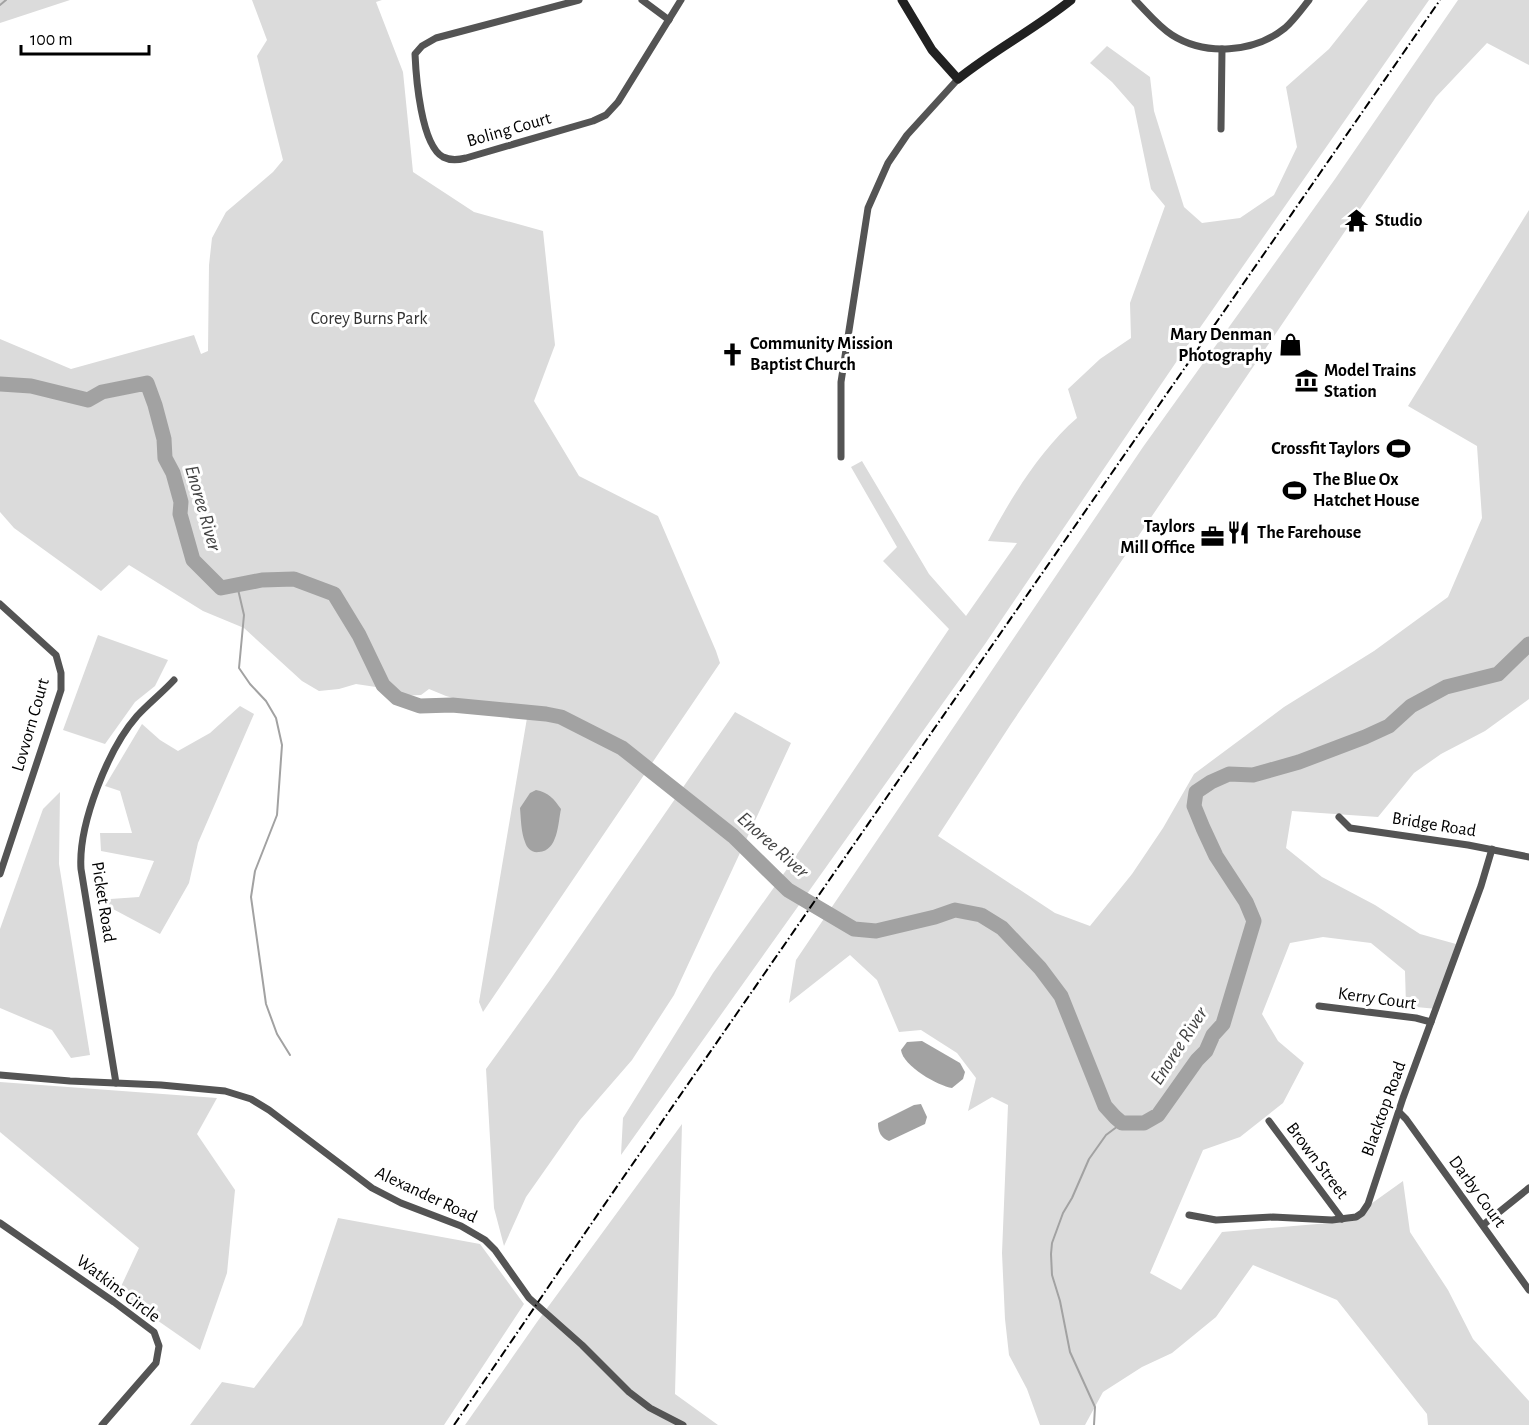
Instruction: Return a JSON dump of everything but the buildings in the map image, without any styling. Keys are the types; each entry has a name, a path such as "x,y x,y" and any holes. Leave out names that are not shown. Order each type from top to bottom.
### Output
{"street":[{"name":"Boling Court","path":"579,0 436,38 422,46 416,54 416,77 431,142 440,154 451,160 466,158 593,121 606,115 618,102 681,0"},
{"path":"642,0 669,20"},
{"path":"902,0 932,50 958,79"},
{"path":"841,457 841,382 868,208 888,163 906,135 958,79 976,64 1047,20 1071,0"},
{"path":"1135,0 1163,29 1180,40 1222,50 1248,46 1270,38 1291,22 1309,0"},
{"path":"1221,129 1222,50"},
{"name":"Lovvorn Court","path":"0,604 56,655 61,673 61,690 0,874"},
{"name":"Picket Road","path":"116,1083 81,869 81,843 95,795 121,741 138,715 174,680"},
{"name":"Bridge Road","path":"1339,817 1350,828 1529,856"},
{"name":"Blacktop Road","path":"1189,1215 1216,1220 1273,1217 1332,1220 1356,1217 1365,1209 1470,919 1492,849"},
{"name":"Kerry Court","path":"1319,1006 1416,1018 1431,1022"},
{"name":"Alexander Road","path":"0,1075 161,1085 240,1094 269,1110 372,1188 401,1203 473,1232 495,1250 528,1298 582,1345 629,1392 650,1408 683,1425"},
{"name":"Darby Court","path":"1399,1112 1529,1290"},
{"name":"Brown Street","path":"1269,1121 1342,1219"},
{"path":"1483,1225 1529,1188"},
{"name":"Watkins Circle","path":"0,1223 132,1315 156,1335 160,1351 156,1363 102,1425"}],"green space":[{"path":"0,0 70,0 0,23"},
{"name":"Corey Burns Park","path":"252,0 382,0 376,2 403,72 413,172 474,212 543,231 555,345 534,401 579,476 658,516 720,663 483,1012 479,1002 527,718 446,696 429,689 421,695 398,696 376,687 356,684 319,691 302,681 244,628 203,611 129,565 101,591 14,528 0,512 0,339 71,369 194,335 201,354 208,351 209,265 212,238 226,212 273,172 283,160 257,56 267,40"},
{"path":"1368,0 1429,0 1183,352 985,644 621,1155 623,1118 713,973 787,869 949,629 883,561 897,547 851,467 862,461 929,574 966,616 1017,543 988,541 1039,460 1077,418 1068,389 1100,359 1131,338 1130,303 1165,206 1151,189 1134,107 1112,82 1090,63 1107,46 1150,77 1154,111 1184,207 1202,223 1240,218 1274,195 1297,147 1286,87 1329,49"},
{"path":"1458,0 1529,0 1529,65 1487,43 1436,97 1011,724 938,836 1055,913 1090,926 1132,874 1163,828 1194,774 1284,707 1374,651 1448,597 1482,518 1477,446 1408,406 1529,210 1529,699 1485,731 1441,754 1414,773 1378,817 1292,811 1286,848 1322,877 1375,905 1420,934 1456,944 1437,1009 1406,1006 1405,971 1371,943 1323,937 1290,943 1262,1014 1278,1041 1304,1063 1283,1103 1240,1137 1203,1150 1150,1273 1181,1290 1222,1232 1353,1221 1368,1206 1403,1181 1410,1232 1448,1290 1473,1339 1529,1401 1529,1425 1428,1425 1427,1414 1337,1300 1253,1265 1216,1317 1172,1353 1142,1367 1103,1392 1085,1425 1040,1425 1027,1389 1009,1355 1005,1319 1002,1253 1008,1105 992,1097 968,1111 976,1078 957,1053 921,1030 899,1032 877,980 850,955 789,1003 796,960 1143,447 1335,179"},
{"path":"98,635 168,660 155,686 135,702 105,744 63,730"},
{"path":"240,706 254,714 198,843 189,883 160,934 96,900 139,897 154,861 101,851 100,833 132,833 120,791 105,786 142,724 160,740 178,751 210,733"},
{"path":"735,712 791,743 674,995 632,1060 580,1120 526,1197 504,1246 494,1208 486,1069"},
{"path":"60,792 59,864 90,1055 71,1058 52,1030 0,1008 0,929 43,809"},
{"path":"0,1082 217,1098 197,1134 235,1190 227,1273 200,1350 118,1293 139,1248 0,1132"},
{"path":"682,1124 675,1394 718,1425 465,1425 537,1322"},
{"path":"338,1218 480,1244 524,1304 444,1425 190,1425 222,1382 254,1388 302,1325"}],"shaded area":[{"path":"536,790 550,796 561,809 554,842 545,850 534,852 525,842 520,808 530,793"},
{"path":"922,1041 960,1063 965,1072 963,1079 952,1088 914,1069 901,1050 907,1042"},
{"path":"921,1104 927,1117 925,1124 889,1141 879,1132 878,1123 914,1105"}],"waterway":[{"path":"0,5 6,0"},
{"name":"Enoree River","path":"0,384 31,386 88,400 102,392 147,383 164,439 165,458 173,473 181,502 180,514 193,560 221,588 262,580 294,579 334,594 359,635 383,685 397,698 420,706 452,705 561,717 622,748 733,836 788,890 854,929 876,931 955,910 981,915 1002,928 1040,968 1061,996 1105,1106 1122,1123 1144,1123 1158,1115 1206,1051 1213,1035 1223,1024 1254,921 1246,902 1216,856 1203,828 1194,806 1196,792 1229,774 1253,775 1299,762 1365,737 1389,726 1411,706 1446,687 1498,674 1529,644"},
{"path":"237,585 244,615 239,668 266,701 276,718 282,745 277,815 255,871 251,897 266,1004 277,1034 290,1055"},
{"path":"1094,1425 1095,1407 1070,1352 1060,1301 1052,1275 1052,1243 1063,1213 1089,1159 1106,1135 1122,1123"}],"railway":[{"path":"454,1425 617,1186 1440,0"}],"place":[{"name":"Studio","path":"1357,221"},
{"name":"Mary Denman Photography","path":"1290,345"},
{"name":"Community Mission Baptist Church","path":"732,354"},
{"name":"Model Trains Station","path":"1306,381"},
{"name":"Crossfit Taylors","path":"1398,449"},
{"name":"The Blue Ox Hatchet House","path":"1295,490"},
{"name":"The Farehouse","path":"1239,533"},
{"name":"Taylors Mill Office","path":"1213,537"}]}
